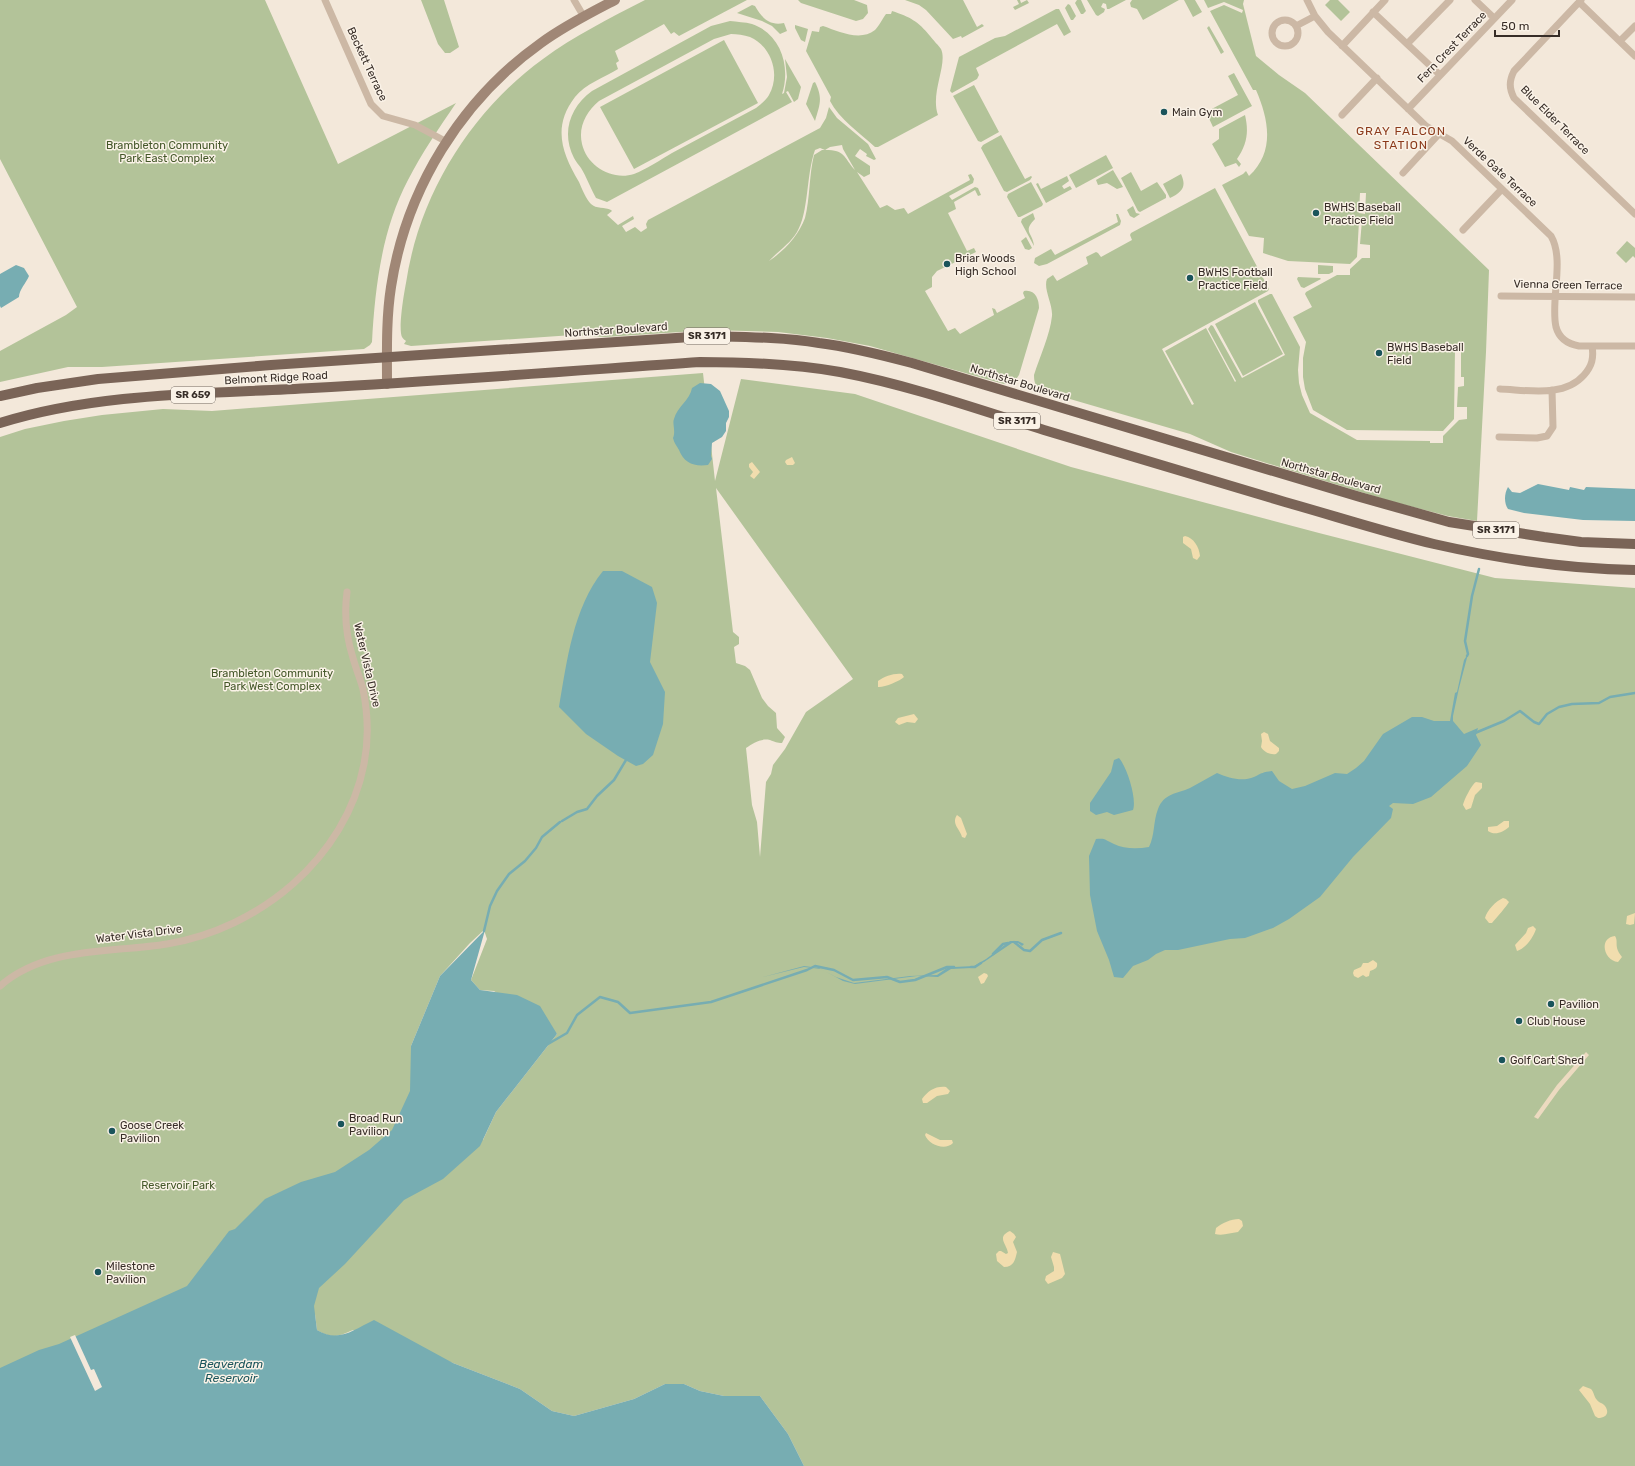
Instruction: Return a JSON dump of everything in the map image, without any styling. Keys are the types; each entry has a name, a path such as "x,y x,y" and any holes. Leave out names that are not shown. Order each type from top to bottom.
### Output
{"main road":[{"path":"387,384 389,303 399,251 406,226 422,186 436,159 472,107 506,71 542,42 584,16 615,0"},
{"name":"Northstar Boulevard","path":"387,358 706,336 753,337 820,343 872,353 912,363 1352,495 1449,522 1544,538 1581,542 1635,544"},
{"name":"Belmont Ridge Road","path":"0,396 37,388 98,379 271,365 387,358"},
{"name":"SR 3171","path":"387,384 700,362 775,364 837,372 950,400 1247,490 1431,543 1474,553 1532,562 1635,570"},
{"name":"Belmont Ridge Road","path":"0,423 55,408 110,401 171,396 387,384"}],"street":[{"name":"Beckett Terrace","path":"325,0 374,108 383,116 415,124 447,142"},
{"path":"574,0 584,16"},
{"name":"Verde Gate Terrace","path":"1307,0 1315,16 1342,46 1426,126 1452,141 1546,230 1554,241 1556,250 1556,328 1560,336 1566,342 1574,345 1635,346"},
{"path":"1342,46 1385,0"},
{"path":"1407,44 1450,0"},
{"path":"1475,0 1494,18"},
{"name":"Fern Crest Terrace","path":"1408,109 1512,0"},
{"path":"1580,1 1635,56"},
{"name":"Blue Elder Terrace","path":"1580,1 1514,71 1510,84 1511,92 1514,98 1635,214"},
{"path":"1373,12 1440,75"},
{"path":"1296,26 1315,16"},
{"path":"1620,41 1635,26"},
{"path":"1342,115 1377,78"},
{"path":"1403,173 1439,134"},
{"path":"1464,230 1502,189"},
{"name":"Vienna Green Terrace","path":"1501,296 1635,297"},
{"path":"1500,389 1552,390 1566,388 1584,376 1591,364 1592,346"},
{"path":"1499,437 1537,438 1547,436 1553,427 1552,390"},
{"name":"Water Vista Drive","path":"0,986 20,972 38,964 59,958 82,953 167,944 212,933 254,912 275,899 291,886 317,860 336,836 355,799 367,746 368,728 366,706 346,628 345,611 347,592"}],"green space":[{"name":"Brambleton Community Park East Complex","path":"0,0 265,0 338,164 456,103 413,170 399,199 392,218 381,259 375,300 372,342 370,345 364,349 102,367 68,367 0,382 0,351 66,315 77,307 0,159"},
{"path":"421,0 444,0 459,47 450,53 445,53 438,44"},
{"path":"645,0 747,0 679,36 674,32 671,34 664,24 615,51 619,61 616,63 618,69 584,88 575,97 568,108 564,119 562,140 568,161 591,204 595,207 611,210 612,211 607,215 618,225 633,216 634,219 622,226 626,232 635,227 641,232 647,228 646,224 648,220 820,128 826,118 829,107 837,118 868,144 876,159 874,160 866,156 867,154 860,149 855,156 870,166 870,174 864,177 857,172 880,208 887,205 895,210 904,208 908,214 970,180 968,175 971,174 974,179 973,183 949,196 952,200 975,187 978,188 981,195 978,196 975,190 954,202 956,209 948,213 967,251 974,248 976,252 937,271 932,277 932,287 925,291 948,331 955,328 960,334 994,315 992,308 995,309 997,313 1025,298 1023,293 1024,291 1034,293 1036,295 1039,308 1019,375 1014,382 1004,384 870,346 827,338 778,332 710,330 605,337 573,335 411,346 404,344 406,341 402,338 401,319 405,288 413,250 423,218 436,187 452,158 471,130 493,104 517,80 543,59 592,28","holes":["842,145 855,170 841,153 832,150 825,150 830,147","820,148 825,150 822,150 814,155 805,218 799,230 790,242 769,261 794,236 801,224 806,204 812,160 815,150"]},
{"path":"798,0 854,0 867,5 868,13 863,19 856,21 801,3"},
{"path":"905,0 963,0 977,27 982,24 984,26 962,38 961,36 953,39 926,10 919,5"},
{"path":"1017,0 1020,0 1021,3 1027,0 1029,3 1015,10 1013,7 1019,4"},
{"path":"1077,0 1081,0 1086,11 1083,14 1081,14 1075,3"},
{"path":"1087,0 1126,0 1109,9 1107,9 1106,4 1103,3 1101,7 1105,9 1104,12 1098,16"},
{"path":"1132,0 1179,0 1143,20 1137,9 1131,7 1130,3"},
{"path":"1184,0 1195,0 1202,12 1193,17"},
{"path":"1204,0 1244,0 1243,4 1256,56 1279,75 1305,93 1489,270 1477,521 1448,516 1390,501 1231,452 1190,434 1046,392 1036,385 1034,375 1047,338 1052,316 1046,287 1047,279 1053,275 1057,281 1088,264 1086,257 1096,252 1101,257 1132,240 1130,235 1131,233 1215,188 1269,289 1268,291 1162,349 1192,405 1194,404 1165,351 1206,328 1235,382 1236,381 1208,329 1211,325 1213,326 1242,378 1285,355 1258,302 1258,300 1272,294 1300,347 1298,370 1299,383 1302,395 1310,413 1357,440 1430,441 1430,443 1443,443 1443,436 1459,420 1467,419 1467,407 1457,407 1458,387 1464,386 1464,377 1461,377 1461,349 1455,349 1454,419 1443,431 1347,430 1313,410 1305,389 1303,377 1303,358 1306,342 1293,317 1312,307 1305,294 1306,292 1337,275 1350,275 1350,269 1362,258 1370,258 1370,245 1360,244 1362,220 1359,221 1357,257 1350,264 1288,261 1263,253 1264,238 1249,236 1222,185 1246,171 1249,176 1257,167 1263,157 1266,146 1266,124 1256,90 1253,90 1210,11 1224,5 1242,13 1243,10 1224,2 1208,8","holes":["1360,193 1366,193 1365,214 1359,213"]},
{"path":"1330,0 1338,0 1350,12 1341,21 1325,5"},
{"path":"1068,4 1076,16 1073,20 1071,20 1065,8"},
{"path":"752,5 755,6 766,20 779,24 784,23 787,31 780,34 772,26 762,21 737,13"},
{"path":"1056,9 1059,9 1071,32 1064,36 1057,24 976,68 979,75 977,79 952,93 950,91 959,57 995,38 1005,36"},
{"path":"892,11 904,15 917,23 941,49 943,55 936,98 938,115 878,147 875,147 850,126 834,108 830,101 831,97 806,51 812,31 819,32 820,27 823,26 842,33 863,35 875,30 886,14 891,14"},
{"path":"730,21 747,23 762,29 770,35 777,43 784,63 785,73 782,94 784,93 787,77 785,59 801,87 798,99 794,102 788,91 786,92 792,102 607,202 596,198 583,171 574,158 568,139 570,121 578,105 584,97 592,91 711,26","holes":["731,34 748,36 757,41 764,47 772,62 774,70 772,87 769,95 762,103 756,108 634,174 626,176 609,173 602,170 589,159 582,144 581,132 584,120 594,105 714,39"]},
{"path":"795,25 808,29 805,42 801,40"},
{"path":"1209,26 1224,52 1221,54 1207,28"},
{"path":"724,40 758,103 634,169 600,107"},
{"path":"1234,73 1252,106 1213,127 1206,112 1238,95 1228,76"},
{"path":"815,82 818,88 820,101 815,121 806,104 813,83"},
{"path":"974,85 999,132 981,142 978,141 953,96"},
{"path":"1245,115 1247,127 1246,138 1237,159 1241,164 1239,167 1236,163 1225,167 1212,144 1219,139 1219,129"},
{"path":"1001,135 1025,179 1031,176 1032,177 1030,180 1007,192 1004,191 981,148 983,145"},
{"path":"1106,155 1113,168 1076,188 1069,175"},
{"path":"1113,170 1123,187 1117,189 1107,183 1098,185 1096,180"},
{"path":"1131,172 1141,191 1157,182 1166,195 1166,198 1140,212 1138,211 1121,178"},
{"path":"1181,174 1184,182 1182,189 1178,194 1170,198 1163,184"},
{"path":"1067,176 1069,181 1062,186 1064,189 1070,186 1072,189 1046,203 1036,184 1038,183 1041,189"},
{"path":"1031,182 1043,204 1042,206 1018,217 1007,197 1008,194"},
{"path":"1133,206 1136,213 1140,214 1134,218 1130,216 1127,210"},
{"path":"1033,213 1035,219 1029,227 1029,232 1034,246 1021,222 1022,219"},
{"path":"1116,214 1118,214 1121,221 1120,225 1047,264 1039,266 1034,263 1035,258 1051,249 1055,255 1118,222"},
{"path":"1026,237 1032,248 1029,250 1025,249 1021,241"},
{"path":"1627,241 1635,248 1635,258 1633,256 1626,263 1616,253"},
{"path":"1318,265 1333,266 1333,272 1329,274 1318,274"},
{"path":"1298,277 1321,279 1304,288 1301,287 1297,279"},
{"path":"1255,302 1283,354 1243,376 1215,324"},
{"path":"703,373 715,481 741,379 855,394 1071,467 1495,578 1635,588 1635,1466 804,1466 788,1434 760,1396 724,1396 700,1391 684,1384 665,1384 634,1399 574,1416 552,1411 520,1389 453,1363 353,1330 335,1336 327,1335 317,1330 315,1314 0,1466 0,437 25,429 102,415 163,409 212,411","holes":["716,488 853,679 806,712 785,749 773,765 771,774 766,782 760,857 757,822 752,805 746,748 760,740 770,740 782,743 785,737 777,728 776,713 762,698 750,670 745,666 736,663 734,647 739,644 739,637 733,632","484,930 487,939 471,980 480,990 494,991 557,1034 496,1112 483,1140 411,1046 440,976"]}],"sand":[{"path":"792,457 795,463 793,465 787,465 785,462 786,460"},
{"path":"752,462 760,472 754,479 750,476 753,472 749,467 749,464"},
{"path":"1185,536 1191,539 1197,546 1200,556 1197,560 1193,558 1191,549 1183,543 1183,537"},
{"path":"893,674 902,674 904,677 899,680 878,687 878,681"},
{"path":"914,714 918,719 915,723 907,722 899,725 895,722 898,718"},
{"path":"1264,732 1268,734 1270,741 1279,748 1279,751 1276,754 1267,753 1261,747 1261,734"},
{"path":"1476,782 1482,783 1482,788 1475,795 1471,808 1466,810 1463,805 1466,796"},
{"path":"957,815 961,818 967,834 965,838 962,837 955,824 955,818"},
{"path":"1504,821 1509,821 1509,827 1499,833 1488,831 1488,827 1497,826"},
{"path":"1503,898 1509,902 1492,923 1489,923 1485,918 1488,912 1500,899"},
{"path":"1635,913 1634,924 1626,924 1627,916"},
{"path":"1533,926 1536,929 1533,936 1523,948 1517,951 1515,945 1526,933 1528,928"},
{"path":"1615,936 1619,953 1622,957 1618,962 1609,958 1605,949 1606,941"},
{"path":"1373,960 1377,963 1377,966 1370,971 1369,976 1366,977 1363,975 1358,978 1354,976 1354,970 1361,967 1363,963 1368,963"},
{"path":"984,973 988,976 984,983 981,984 978,977"},
{"path":"938,1087 946,1087 950,1091 948,1094 937,1096 927,1103 923,1103 922,1099 929,1091"},
{"path":"926,1133 940,1140 952,1140 953,1143 946,1147 938,1146 927,1139 925,1135"},
{"path":"1239,1219 1242,1221 1243,1226 1238,1232 1224,1235 1215,1234 1216,1228 1221,1224"},
{"path":"1010,1231 1016,1237 1013,1242 1017,1252 1015,1260 1012,1264 1004,1267 997,1261 996,1254 999,1251 1006,1254 1008,1253 1003,1238 1006,1233"},
{"path":"1053,1252 1060,1254 1065,1274 1062,1278 1048,1284 1045,1280 1046,1276 1054,1271 1051,1257"},
{"path":"1583,1386 1591,1389 1597,1400 1605,1406 1607,1413 1605,1416 1598,1418 1595,1416 1590,1404 1579,1390"}],"shaded area":[{"path":"1586,1052 1589,1055 1559,1090 1538,1119 1534,1117 1557,1085"}],"water":[{"path":"16,265 24,268 29,276 21,289 19,297 1,308 0,274"},
{"path":"700,383 711,384 720,391 729,411 726,431 722,437 712,443 712,459 708,465 694,465 687,461 681,454 673,438 674,421 676,415 689,396 692,388"},
{"path":"1538,484 1569,490 1570,487 1584,490 1586,487 1635,489 1635,521 1583,520 1524,513 1508,509 1505,498 1508,487 1512,492 1520,493"},
{"path":"603,571 622,571 652,587 657,603 650,662 665,692 663,724 653,755 643,764 636,766 618,756 586,734 559,707 569,654 578,618 585,601"},
{"path":"1468,654 1453,716 1453,721 1464,734 1478,728 1476,735 1481,745 1467,766 1431,797 1413,804 1393,803 1389,806 1393,809 1391,818 1353,857 1320,897 1289,919 1273,928 1245,938 1230,939 1178,950 1165,950 1148,960 1133,966 1123,978 1114,977 1109,960 1097,931 1090,895 1089,856 1096,839 1104,839 1126,848 1149,847 1156,814 1164,800 1167,797 1190,788 1217,773 1231,778 1245,779 1254,777 1264,772 1272,771 1279,781 1292,789 1305,786 1335,773 1347,774 1364,761 1383,734 1412,717 1422,717 1434,721 1450,721 1455,693 1457,692 1464,660"},
{"path":"1119,758 1125,768 1130,783 1134,798 1133,810 1114,815 1107,812 1096,815 1090,811 1090,803 1111,772 1114,760"},
{"name":"Beaverdam Reservoir","path":"485,930 471,980 480,990 517,995 540,1006 557,1034 496,1112 480,1146 443,1179 404,1200 345,1264 319,1288 314,1306 317,1330 325,1334 332,1335 346,1334 374,1320 453,1363 520,1389 552,1411 574,1416 634,1399 665,1384 684,1384 700,1391 724,1396 760,1396 788,1434 804,1466 0,1466 0,1368 39,1350 59,1344 187,1286 229,1231 235,1229 265,1199 301,1182 335,1172 369,1150 392,1130 410,1091 411,1046 440,976"},
{"path":"1010,941 1018,941 1024,944 1022,946 1018,943 1012,943 984,962 972,968 951,969 938,977 917,976 855,984 843,981 825,971 836,977 854,983 910,976 937,975 947,968 974,966"},
{"path":"804,966 821,969 804,967 763,977"}],"pier":[{"path":"75,1335 91,1370 94,1369 102,1387 95,1391 70,1337"}],"waterway":[{"path":"1467,656 1468,654 1465,641 1472,596 1479,569"},
{"path":"1475,733 1504,721 1520,711 1539,724 1547,714 1559,707 1572,704 1599,703 1610,697 1635,693"},
{"path":"562,821 577,812 587,809 597,796 614,780 626,760"},
{"path":"484,931 490,906 497,891 509,874 525,861 536,848 542,837 560,822"},
{"path":"1014,942 1024,950 1030,951 1042,940 1061,933"},
{"path":"993,954 1003,944 1008,943"},
{"path":"971,967 975,967 981,963"},
{"path":"548,1044 567,1033 577,1015 600,997 618,1002 630,1013 711,1002 815,966 834,970 853,980 887,977 900,982 915,980 947,967 954,967"}],"place":[{"name":"Main Gym","path":"1164,112"},
{"name":"BWHS Baseball Practice Field","path":"1316,213"},
{"name":"Briar Woods High School","path":"947,264"},
{"name":"BWHS Football Practice Field","path":"1190,278"},
{"name":"BWHS Baseball Field","path":"1379,353"},
{"name":"Pavilion","path":"1551,1004"},
{"name":"Club House","path":"1519,1021"},
{"name":"Golf Cart Shed","path":"1502,1060"},
{"name":"Broad Run Pavilion","path":"341,1124"},
{"name":"Goose Creek Pavilion","path":"112,1131"},
{"name":"Milestone Pavilion","path":"98,1272"}],"district":[{"name":"GRAY FALCON STATION","path":"1401,138"}],"park label":[{"name":"Brambleton Community Park West Complex","path":"272,679"},
{"name":"Reservoir Park","path":"178,1185"}]}
